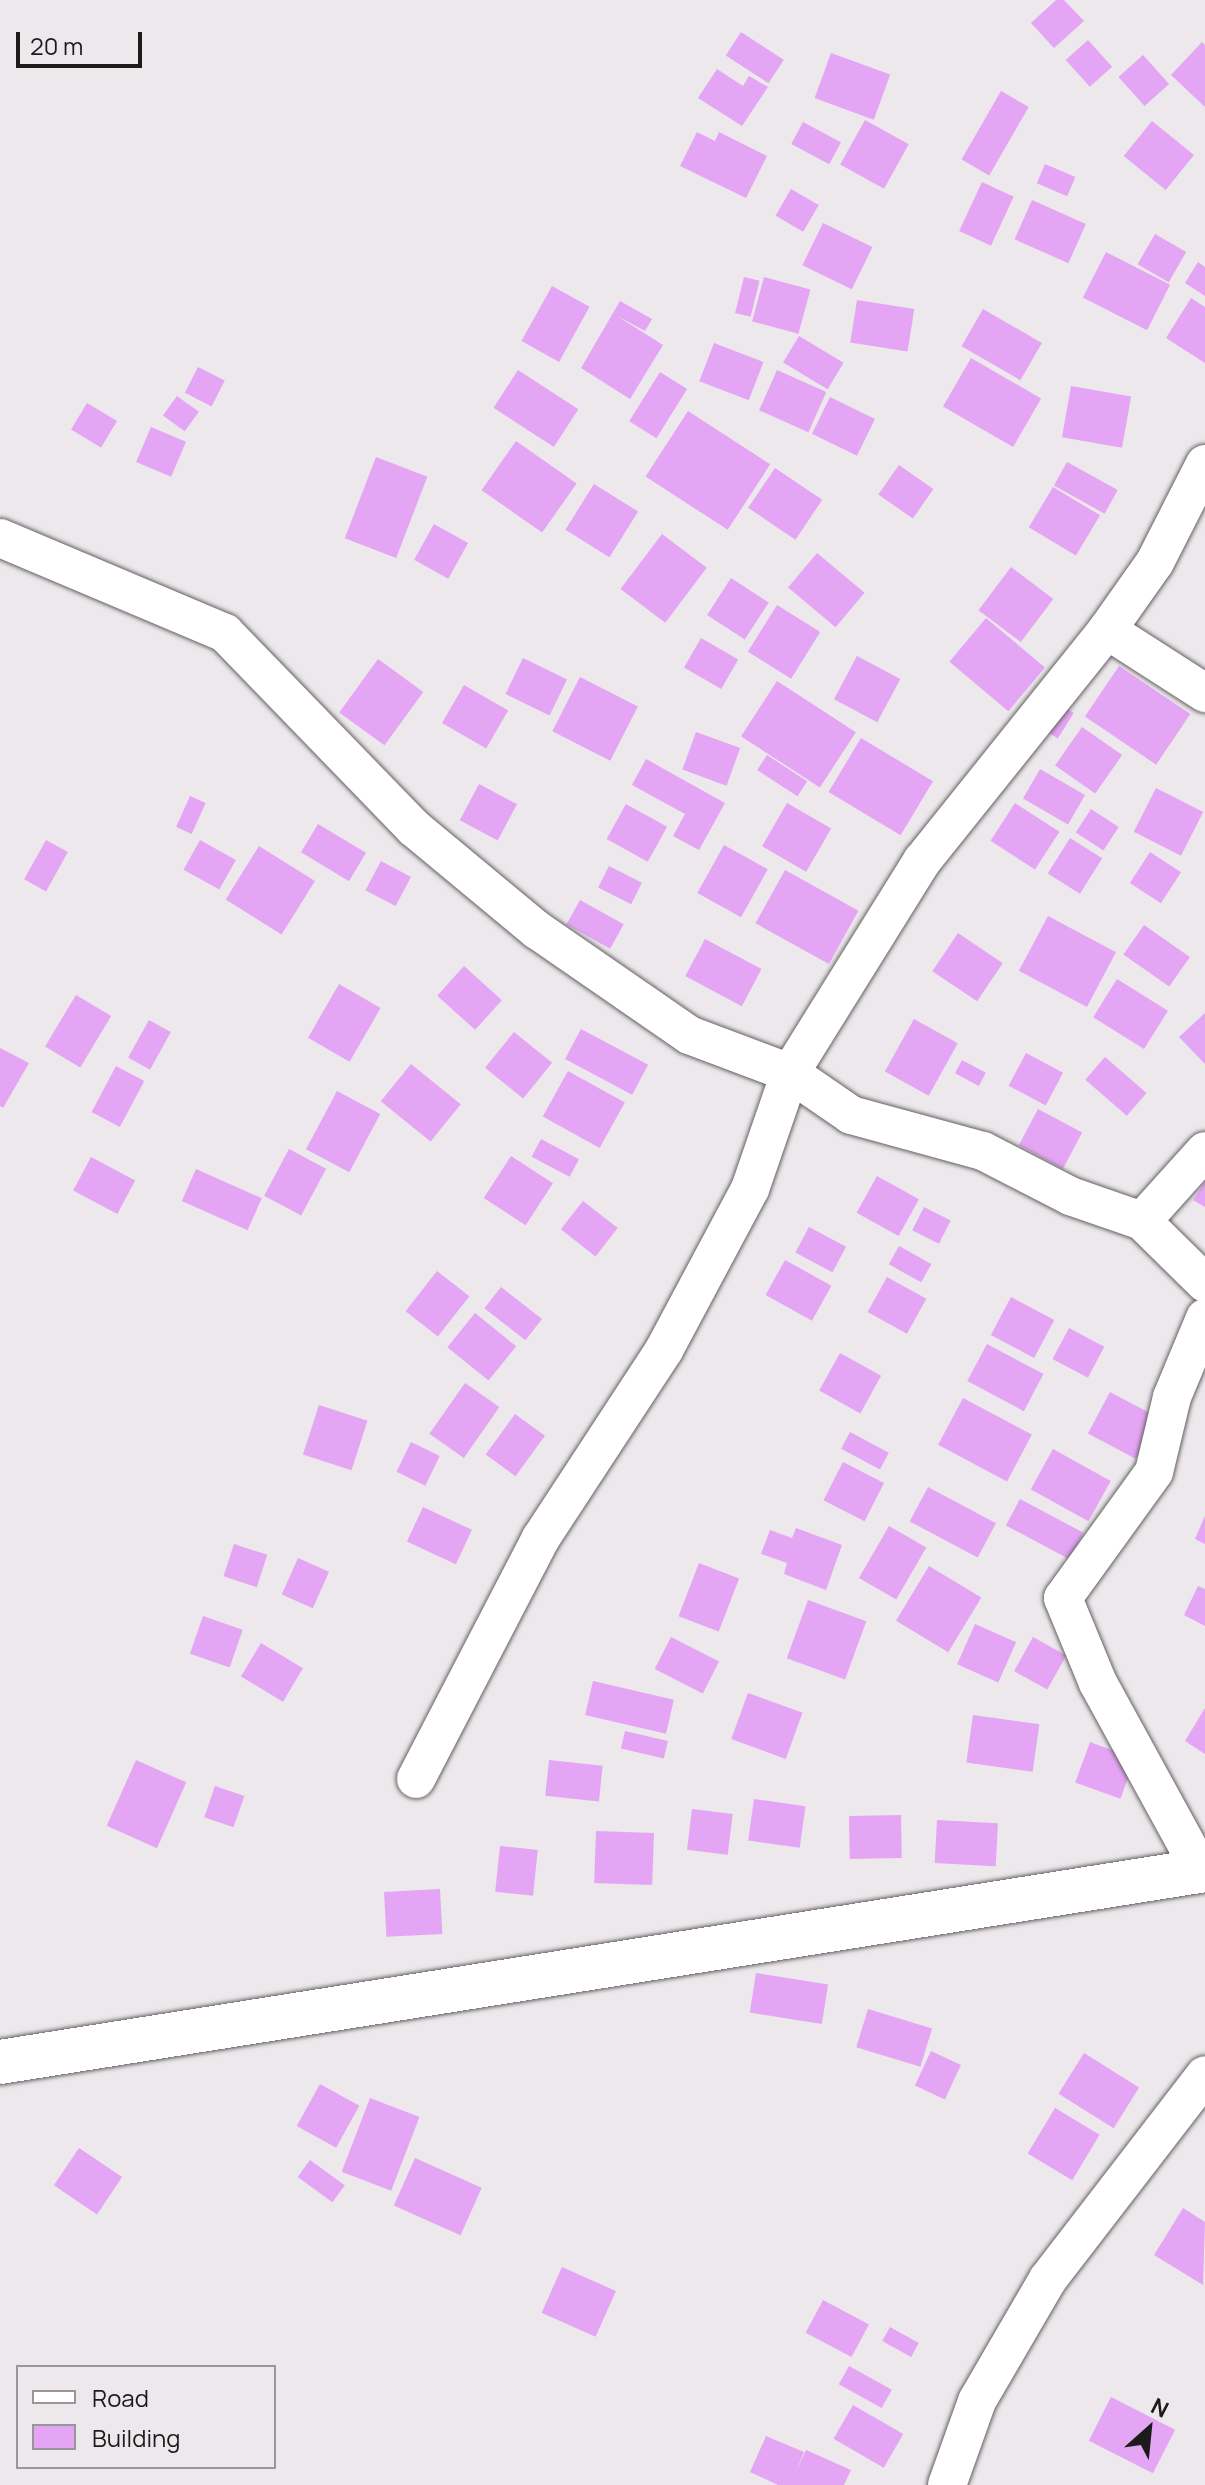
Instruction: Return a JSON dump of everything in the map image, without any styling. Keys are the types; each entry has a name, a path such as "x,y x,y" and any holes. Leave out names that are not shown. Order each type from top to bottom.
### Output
{"street":[{"path":"416,1779 541,1538 664,1350 750,1189 790,1073 922,861 1107,630 1155,562 1205,464"},
{"path":"0,538 225,633 414,828 537,930 689,1035 790,1073 851,1115 983,1151 1070,1196 1142,1221 1205,1283"},
{"path":"1107,630 1205,693"},
{"path":"1142,1221 1205,1151"},
{"path":"0,2062 1203,1871 1098,1683 1063,1598 1154,1472 1172,1397 1205,1318"},
{"path":"947,2485 977,2401 1048,2279 1205,2075"}],"building":[{"path":"1056,0 1064,0 1084,21 1054,48 1031,23"},
{"path":"741,32 784,60 769,83 726,55"},
{"path":"1088,40 1112,67 1090,87 1066,60"},
{"path":"1202,42 1205,45 1205,107 1171,75"},
{"path":"831,53 890,75 874,120 815,98"},
{"path":"1143,55 1169,84 1145,106 1118,77"},
{"path":"717,69 743,86 749,76 768,87 742,126 698,98"},
{"path":"1001,91 1029,107 989,175 962,159"},
{"path":"865,120 909,144 884,189 840,165"},
{"path":"1152,121 1194,155 1166,190 1124,156"},
{"path":"803,122 841,142 829,164 791,144"},
{"path":"697,132 715,141 719,132 767,156 746,198 680,166"},
{"path":"1045,164 1075,177 1067,196 1037,183"},
{"path":"982,182 1014,197 991,246 959,231"},
{"path":"791,189 819,205 803,232 776,216"},
{"path":"1032,200 1086,224 1068,263 1015,239"},
{"path":"823,223 872,247 852,289 802,265"},
{"path":"1155,234 1186,252 1169,282 1138,264"},
{"path":"1106,252 1170,285 1147,330 1083,297"},
{"path":"1198,262 1205,267 1205,296 1185,283"},
{"path":"744,277 760,281 751,317 735,313"},
{"path":"764,277 810,289 798,334 752,321"},
{"path":"552,286 590,307 559,362 521,341"},
{"path":"1191,298 1205,307 1205,363 1166,338"},
{"path":"857,300 914,309 908,352 850,342"},
{"path":"620,301 652,319 645,331 617,316 663,345 630,399 581,368"},
{"path":"983,309 1042,343 1020,380 962,346"},
{"path":"799,336 844,363 828,389 783,363"},
{"path":"714,343 763,362 749,400 699,381"},
{"path":"971,358 1041,398 1013,447 943,406"},
{"path":"198,367 225,381 212,406 185,393"},
{"path":"518,370 578,409 554,447 493,408"},
{"path":"777,370 826,392 808,432 759,410"},
{"path":"660,372 687,389 656,438 629,421"},
{"path":"1071,386 1131,397 1122,448 1062,437"},
{"path":"177,396 199,412 185,431 163,415"},
{"path":"830,397 875,419 857,456 812,434"},
{"path":"87,403 117,421 101,448 71,430"},
{"path":"688,411 770,464 728,530 646,476"},
{"path":"151,427 186,442 171,477 136,462"},
{"path":"516,441 577,483 542,533 482,490"},
{"path":"376,457 427,477 396,558 345,538"},
{"path":"1067,462 1118,490 1105,514 1054,486"},
{"path":"899,465 933,489 913,519 878,494"},
{"path":"775,468 822,500 795,540 748,508"},
{"path":"594,484 638,512 609,557 565,530"},
{"path":"1053,487 1100,515 1076,556 1029,527"},
{"path":"434,524 468,543 448,579 414,560"},
{"path":"662,534 707,568 665,623 620,589"},
{"path":"817,553 864,593 836,627 788,587"},
{"path":"1011,567 1053,599 1021,642 979,610"},
{"path":"731,578 769,603 745,639 707,615"},
{"path":"777,605 820,632 791,679 748,652"},
{"path":"986,618 1045,667 1008,711 949,662"},
{"path":"701,638 738,660 721,689 684,667"},
{"path":"857,656 900,679 877,722 834,699"},
{"path":"523,658 567,679 550,715 505,694"},
{"path":"378,659 423,692 385,745 339,712"},
{"path":"1119,666 1190,714 1156,765 1085,717"},
{"path":"580,677 638,707 610,761 552,731"},
{"path":"777,681 856,732 820,788 741,736"},
{"path":"464,685 508,710 486,749 442,723"},
{"path":"1061,705 1074,713 1058,738 1045,730"},
{"path":"1082,727 1122,755 1095,794 1055,766"},
{"path":"696,732 740,748 726,786 682,770"},
{"path":"861,738 933,781 901,835 829,792"},
{"path":"767,755 807,781 797,796 757,770"},
{"path":"646,759 725,803 699,850 673,836 685,814 632,785"},
{"path":"1040,769 1085,795 1068,824 1023,798"},
{"path":"479,784 517,804 498,840 460,820"},
{"path":"1156,788 1203,812 1181,856 1134,832"},
{"path":"190,796 206,803 192,834 176,827"},
{"path":"787,803 831,828 806,872 762,846"},
{"path":"1015,803 1059,832 1035,870 990,841"},
{"path":"626,804 667,827 648,862 607,839"},
{"path":"1091,809 1119,827 1103,850 1076,832"},
{"path":"318,824 366,853 349,881 301,852"},
{"path":"1070,838 1102,858 1080,894 1048,874"},
{"path":"46,840 68,852 46,891 24,879"},
{"path":"200,840 236,860 219,890 184,870"},
{"path":"724,845 768,869 741,917 697,893"},
{"path":"259,846 315,881 282,934 226,899"},
{"path":"1150,852 1181,872 1161,903 1130,883"},
{"path":"381,861 411,877 396,906 366,890"},
{"path":"609,866 642,883 631,904 598,887"},
{"path":"785,870 858,911 829,964 755,923"},
{"path":"580,900 624,924 610,949 566,924"},
{"path":"1048,916 1116,952 1087,1007 1019,971"},
{"path":"1144,925 1190,957 1169,987 1123,954"},
{"path":"958,933 1003,963 977,1001 932,971"},
{"path":"705,939 762,969 742,1006 685,976"},
{"path":"464,966 502,1000 475,1030 437,996"},
{"path":"1117,979 1168,1011 1144,1049 1093,1017"},
{"path":"339,984 381,1008 350,1062 308,1038"},
{"path":"76,995 111,1016 80,1068 45,1046"},
{"path":"1205,1013 1205,1064 1179,1037"},
{"path":"914,1019 958,1043 929,1096 885,1071"},
{"path":"149,1020 171,1032 150,1070 128,1058"},
{"path":"581,1029 648,1065 632,1095 565,1059"},
{"path":"514,1032 552,1063 523,1099 485,1068"},
{"path":"0,1048 29,1063 3,1108 0,1106"},
{"path":"1026,1053 1063,1073 1046,1105 1009,1086"},
{"path":"1105,1057 1147,1093 1127,1116 1085,1080"},
{"path":"962,1060 986,1073 979,1086 955,1073"},
{"path":"411,1064 461,1104 431,1142 381,1101"},
{"path":"116,1066 144,1081 120,1127 92,1112"},
{"path":"568,1071 625,1103 600,1148 543,1116"},
{"path":"337,1091 380,1114 349,1172 306,1149"},
{"path":"1038,1109 1082,1132 1063,1169 1019,1145"},
{"path":"541,1139 579,1159 570,1177 532,1157"},
{"path":"289,1149 326,1169 301,1216 264,1196"},
{"path":"511,1156 553,1183 526,1225 484,1198"},
{"path":"91,1157 135,1180 117,1214 73,1191"},
{"path":"196,1169 262,1198 248,1230 182,1201"},
{"path":"877,1176 919,1199 899,1236 857,1213"},
{"path":"1205,1182 1205,1207 1193,1200"},
{"path":"583,1201 618,1228 596,1256 561,1229"},
{"path":"924,1207 951,1221 939,1244 912,1230"},
{"path":"809,1227 846,1247 832,1272 795,1253"},
{"path":"899,1246 931,1264 921,1282 889,1264"},
{"path":"785,1260 831,1286 812,1321 766,1295"},
{"path":"437,1271 469,1296 438,1336 406,1311"},
{"path":"887,1277 926,1299 907,1334 868,1312"},
{"path":"501,1287 542,1319 525,1340 484,1308"},
{"path":"1011,1297 1054,1320 1034,1358 991,1335"},
{"path":"475,1313 516,1346 488,1381 447,1347"},
{"path":"1069,1328 1104,1347 1088,1378 1053,1359"},
{"path":"987,1344 1044,1374 1024,1411 967,1381"},
{"path":"840,1353 881,1376 860,1413 819,1391"},
{"path":"465,1383 499,1407 464,1458 429,1434"},
{"path":"1110,1392 1158,1417 1136,1459 1088,1433"},
{"path":"963,1398 1032,1435 1007,1481 938,1445"},
{"path":"319,1405 368,1421 351,1470 303,1454"},
{"path":"515,1414 545,1436 516,1476 486,1454"},
{"path":"850,1432 889,1453 880,1469 841,1449"},
{"path":"411,1442 440,1456 425,1486 397,1472"},
{"path":"1053,1449 1111,1481 1088,1521 1031,1489"},
{"path":"843,1462 884,1483 864,1521 823,1500"},
{"path":"928,1487 996,1523 978,1558 910,1521"},
{"path":"1020,1499 1084,1533 1069,1559 1006,1525"},
{"path":"423,1507 472,1530 456,1564 407,1541"},
{"path":"1205,1516 1205,1544 1195,1539"},
{"path":"889,1526 926,1548 896,1599 859,1578"},
{"path":"796,1528 842,1545 826,1590 784,1574 787,1563 761,1554 770,1530 792,1538"},
{"path":"234,1544 267,1555 257,1587 223,1576"},
{"path":"298,1558 329,1572 313,1608 282,1595"},
{"path":"699,1563 739,1578 719,1632 679,1616"},
{"path":"929,1566 981,1597 948,1652 896,1621"},
{"path":"1198,1586 1205,1589 1205,1626 1184,1615"},
{"path":"808,1600 866,1621 845,1679 787,1658"},
{"path":"203,1616 243,1630 230,1667 190,1654"},
{"path":"975,1624 1016,1642 998,1682 957,1664"},
{"path":"671,1637 719,1662 703,1694 655,1669"},
{"path":"1033,1637 1066,1655 1047,1690 1014,1671"},
{"path":"261,1643 303,1668 283,1702 241,1676"},
{"path":"593,1681 674,1700 666,1734 585,1715"},
{"path":"748,1693 803,1713 786,1759 731,1739"},
{"path":"1205,1708 1205,1754 1185,1741"},
{"path":"973,1715 1039,1724 1033,1772 966,1763"},
{"path":"625,1731 668,1741 664,1758 621,1749"},
{"path":"1090,1742 1135,1758 1120,1799 1075,1782"},
{"path":"136,1760 186,1782 157,1848 107,1826"},
{"path":"549,1760 603,1766 599,1801 545,1796"},
{"path":"215,1786 244,1796 234,1827 204,1817"},
{"path":"754,1799 805,1806 800,1848 748,1841"},
{"path":"692,1809 733,1814 728,1855 687,1850"},
{"path":"901,1815 902,1858 850,1859 849,1816"},
{"path":"937,1820 998,1823 996,1866 935,1863"},
{"path":"596,1831 654,1833 652,1885 594,1883"},
{"path":"500,1846 538,1850 533,1896 495,1892"},
{"path":"440,1889 442,1934 386,1937 384,1892"},
{"path":"756,1973 828,1984 822,2024 750,2013"},
{"path":"868,2009 932,2029 920,2067 856,2047"},
{"path":"931,2051 961,2065 945,2099 915,2085"},
{"path":"1084,2053 1139,2087 1114,2128 1059,2094"},
{"path":"320,2084 359,2106 336,2148 297,2126"},
{"path":"370,2098 419,2117 391,2191 342,2172"},
{"path":"1055,2108 1100,2135 1072,2180 1028,2153"},
{"path":"79,2148 122,2177 97,2214 54,2185"},
{"path":"415,2158 482,2188 461,2235 394,2206"},
{"path":"310,2160 345,2185 332,2202 298,2177"},
{"path":"1183,2208 1205,2222 1203,2285 1154,2255"},
{"path":"562,2267 616,2291 596,2337 542,2313"},
{"path":"823,2300 869,2324 852,2357 806,2333"},
{"path":"890,2327 919,2343 911,2357 882,2341"},
{"path":"849,2366 892,2390 882,2408 839,2384"},
{"path":"1111,2397 1175,2430 1153,2473 1089,2441"},
{"path":"853,2405 903,2434 884,2468 833,2439"},
{"path":"766,2436 804,2452 796,2472 806,2450 851,2470 844,2485 778,2485 750,2472"}]}
